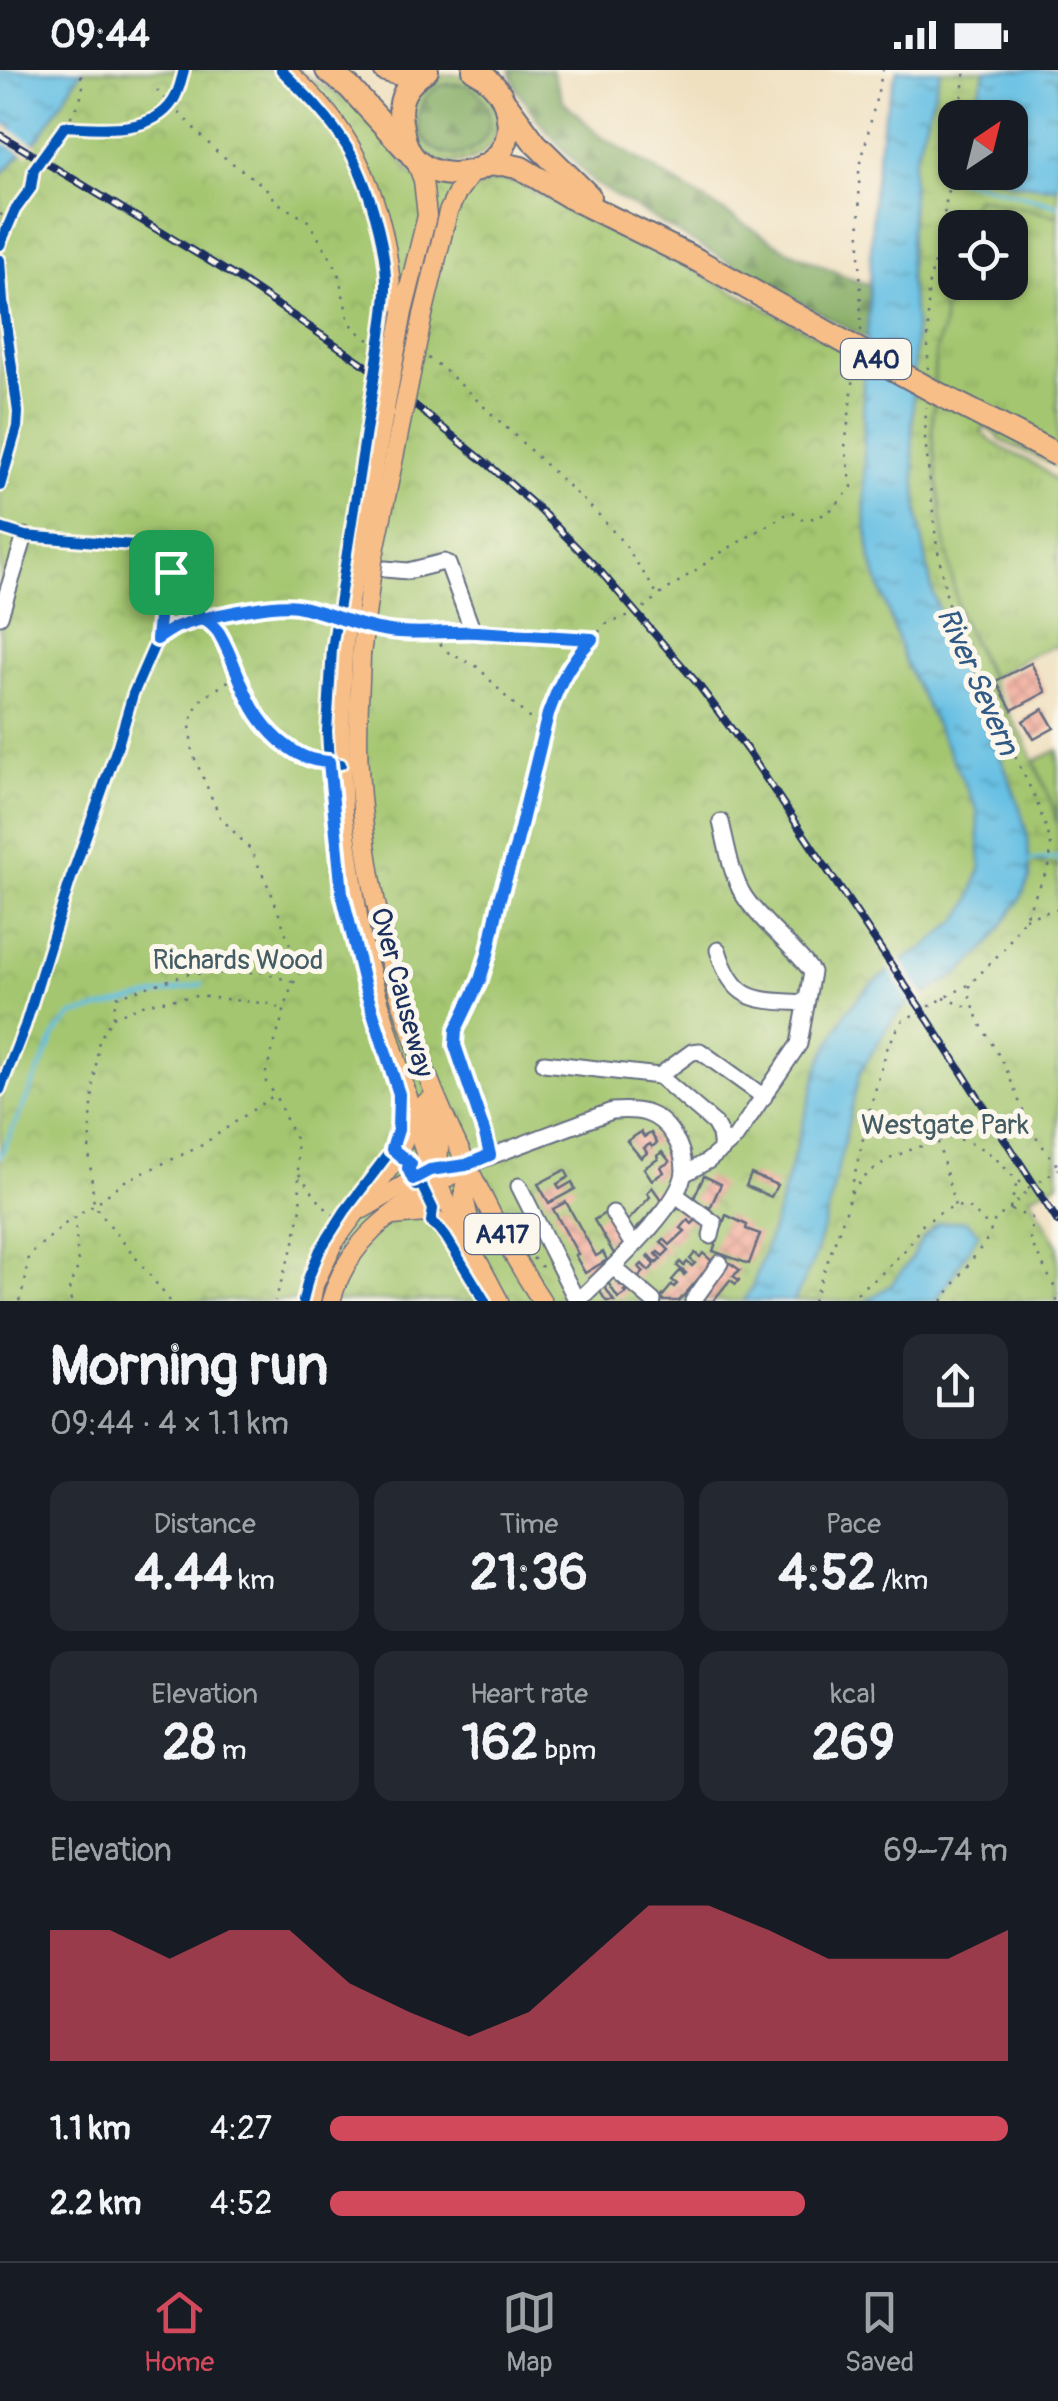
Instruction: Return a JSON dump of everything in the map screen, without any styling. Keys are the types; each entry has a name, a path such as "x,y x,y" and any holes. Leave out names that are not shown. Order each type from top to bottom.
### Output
{"highway":[{"path":"327,70 370,108 413,157"},
{"path":"385,70 400,74 424,71"},
{"path":"413,157 402,130 401,100 410,81 424,71"},
{"name":"A40","path":"484,74 562,172 610,215"},
{"path":"479,168 498,154 508,134 506,104"},
{"name":"A40","path":"413,157 436,172 461,174 503,164 521,168 1058,455"}],"main road":[{"path":"286,70 319,102 351,146 372,192 398,311"},
{"path":"398,311 427,216 423,180 413,157"},
{"name":"Over Causeway","path":"352,654 448,212 457,193 479,168"},
{"name":"Over Causeway","path":"398,311 386,358 349,601 349,764 343,814 353,891 374,988 436,1174"},
{"name":"Over Causeway","path":"349,764 394,982 434,1096 466,1165"},
{"name":"A417","path":"404,1015 407,1038 440,1144 436,1174 495,1295"},
{"path":"311,1301 347,1211 396,1159 410,1105"},
{"path":"347,1211 466,1165"},
{"name":"A417","path":"466,1165 464,1197 481,1269"},
{"name":"A417","path":"466,1165 542,1301"},
{"path":"331,1301 350,1256 382,1220 436,1174"},
{"path":"382,1220 413,1213 432,1216 450,1232 480,1281 495,1295"}],"street":[{"path":"0,616 25,536"},
{"path":"386,569 408,571 448,564 472,632"},
{"path":"684,1174 708,1161 735,1138 799,1044 812,972 797,950 743,895 720,822"},
{"path":"718,950 731,983 742,992 758,1000 806,1003"},
{"path":"659,1076 692,1052 700,1051 764,1097"},
{"path":"544,1063 659,1076 714,1123 722,1150"},
{"path":"466,1165 612,1111 637,1109 656,1118 671,1132 682,1153 684,1174 676,1194 613,1267 577,1301 519,1186"},
{"path":"676,1194 714,1223 711,1236"},
{"path":"613,1213 633,1245"},
{"path":"692,1301 720,1263"},
{"path":"613,1267 653,1301"}],"path":[{"path":"56,138 71,126 84,82 81,76 86,70"},
{"path":"859,341 859,171 883,70"},
{"path":"961,100 965,70"},
{"path":"162,78 153,93 170,104"},
{"path":"927,383 928,286 948,190"},
{"path":"5,219 19,205"},
{"path":"382,334 386,358"},
{"path":"490,1155 455,1045 456,1030 480,980 560,680 606,624 636,614 722,552 792,511 803,520 829,512 852,486 845,447 857,358"},
{"path":"813,1301 850,1196 876,1086 894,1035 902,1021 970,984 1004,949 1024,919 1050,864 1051,842 1036,800 949,610 926,455 926,402"},
{"path":"334,632 339,599"},
{"path":"157,639 175,628 280,605 340,618"},
{"path":"191,608 217,629"},
{"path":"149,656 158,626"},
{"path":"375,630 592,639"},
{"path":"430,633 449,654 478,667 544,732"},
{"path":"230,660 245,693"},
{"path":"237,675 198,702 190,724 192,752 220,817 251,850 300,972 264,1079 296,1141 301,1208 275,1301"},
{"path":"1024,919 1058,909"},
{"path":"170,1301 94,1205 89,1151 93,1090 100,1040 112,1017 116,997 188,974 261,972 294,982"},
{"path":"942,1301 988,1238 995,1219 1058,1168 1032,1131 1005,1066 981,1025 970,998 970,984"},
{"path":"112,1017 148,1003 197,996 272,1004 284,1012"},
{"path":"944,998 974,1010"},
{"path":"20,1301 28,1256 75,1216 125,1182 199,1147 275,1095"},
{"path":"850,1196 859,1182 886,1160 952,1138 984,1149 1017,1182 1030,1188"},
{"path":"938,1140 955,1206"},
{"path":"298,1172 331,1213 335,1216 347,1211"},
{"path":"1010,1210 1017,1182"},
{"path":"850,1301 908,1246 925,1222 955,1206 971,1210 991,1230"},
{"path":"1010,1210 1032,1218 1030,1240 1057,1298"},
{"path":"330,1232 347,1211"},
{"path":"71,1301 69,1287 78,1268 75,1216"},
{"path":"532,1256 554,1278"}],"green space":[{"name":"Richards Wood","path":"82,70 295,70 359,106 412,175 475,190 502,180 520,184 865,361 865,514 871,560 905,662 977,809 981,866 970,902 959,919 904,960 821,1061 774,1224 744,1301 0,1301 0,175 40,136"},
{"path":"510,70 552,70 563,101 600,136 785,249 870,285 867,339 594,183 544,128 517,90"},
{"path":"941,70 986,70 976,100 938,100 938,190 1028,190 1028,185 1058,188 1058,216 976,197 970,210 938,210 938,300 943,300 943,327 935,354 932,433 944,537 959,614 998,696 1025,741 1052,804 1058,828 1058,867 1030,861 1020,808 953,655 932,590 919,522 912,439 915,323 909,279 913,164"},
{"path":"454,75 485,88 498,119 485,150 454,163 423,150 410,119 423,88"},
{"path":"454,83 479,94 490,119 479,144 454,155 429,144 418,119 429,94"},
{"path":"976,197 1058,216 1058,467 1000,440 984,427 982,433 1042,469 1058,486 1058,648 1053,646 1027,657 991,678 959,614 944,537 932,434 935,354 943,327 943,300 1028,300 1028,210 970,210"},
{"path":"1058,750 1058,828 1034,761"},
{"name":"Westgate Park","path":"1008,861 1058,867 1058,1183 1030,1196 1058,1246 1058,1301 767,1301 850,1050"}],"water":[{"path":"0,70 82,70 40,136 0,175 0,140 12,124 0,132"},
{"path":"897,70 941,70 913,164 909,279 915,323 912,439 919,522 932,590 953,655 1020,808 1028,838 1030,878 989,945 959,974 899,1013 860,1072 829,1207 814,1259 794,1301 744,1301 774,1224 821,1061 846,1012 865,990 959,919 970,902 981,866 977,809 905,662 871,560 865,514 863,384 873,193 883,119"},
{"path":"986,70 1058,70 1058,188 1028,185 1028,100 976,100"},
{"path":"966,1221 979,1233 936,1301 866,1301 890,1286 938,1223"}],"pier":[{"path":"0,123 38,146 27,156 0,140"},
{"path":"899,957 926,999 914,1007 887,966"}],"building":[{"path":"1031,663 1046,692 1012,710 996,681"},
{"path":"1043,709 1054,728 1034,739 1023,721"},
{"path":"641,1132 644,1137 651,1133 657,1143 644,1148 647,1153 641,1158 627,1141"},
{"path":"662,1152 670,1162 652,1180 644,1168"},
{"path":"565,1170 569,1177 557,1184 560,1189 572,1182 575,1189 549,1203 538,1184"},
{"path":"751,1174 777,1185 771,1197 746,1186"},
{"path":"704,1176 721,1184 710,1208 693,1200"},
{"path":"652,1187 662,1201 631,1235 624,1225 650,1197 647,1193"},
{"path":"566,1202 596,1256 603,1252 607,1260 585,1273 553,1209"},
{"path":"682,1203 698,1218 692,1224 688,1220 681,1228 685,1231 670,1245 664,1239 661,1242 669,1250 663,1256 656,1254 661,1259 657,1263 649,1255 655,1264 649,1271 642,1264 639,1267 644,1272 637,1279 621,1268"},
{"path":"607,1212 625,1242 614,1254 594,1220"},
{"path":"726,1215 760,1234 749,1264 713,1251"},
{"path":"695,1253 700,1257 703,1253 713,1262 679,1301 664,1301 661,1298 677,1284 672,1280 680,1271 686,1273 677,1266 687,1262 692,1266 695,1263 690,1259"},
{"path":"727,1261 740,1270 733,1276 739,1280 736,1284 730,1280 713,1301 697,1301"},
{"path":"614,1276 627,1289 618,1298 607,1281"},
{"path":"603,1284 614,1301 606,1301 597,1287"}],"waterway":[{"path":"1001,190 1058,205"},
{"path":"1028,861 1058,858"},
{"path":"0,1157 57,1031 73,1015 202,984"}],"railway":[{"path":"0,135 236,277 364,364 490,466 600,571 697,683 747,750 1058,1222"}],"cycle path":[{"path":"0,245 15,210 31,188 34,169 65,126 124,127 152,120 173,101 184,70"},
{"path":"281,70 325,116 355,161 380,234 386,288 332,649 327,731 342,893 366,991 399,1093 399,1130 392,1149 320,1250 303,1301"},
{"path":"0,260 18,412 0,486"},
{"path":"0,528 25,536 155,550 191,608 217,629 253,710 273,734 310,761 341,764"},
{"path":"0,1090 25,1026 133,694 157,639 161,599 171,572"},
{"path":"392,1149 411,1164 408,1168 416,1186 421,1184 433,1209 431,1222 446,1237 485,1301"}],"route":[{"path":"171,572 161,599 157,639 175,628 205,620 223,616 280,605 323,613 375,630 592,639 560,680 548,714 488,954 456,1030 455,1045 490,1155 466,1165 430,1170 413,1179 408,1168 411,1164 392,1149 398,1130 399,1094 366,991 342,893 329,762 310,761 295,754 272,734 253,710 217,629 205,620 191,608 171,572"}],"water label":[{"name":"River Severn","path":"978,681"}]}
